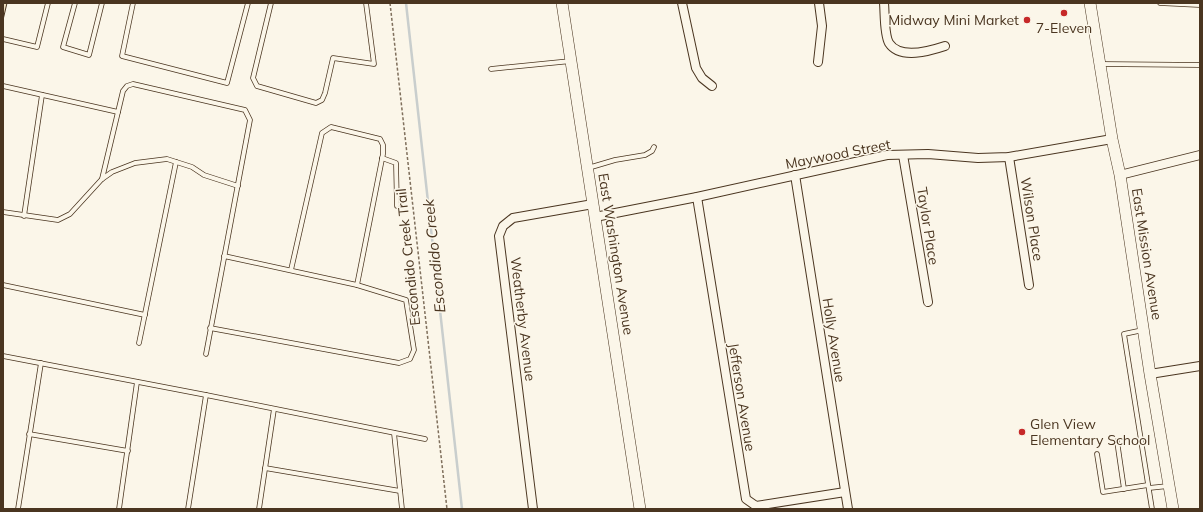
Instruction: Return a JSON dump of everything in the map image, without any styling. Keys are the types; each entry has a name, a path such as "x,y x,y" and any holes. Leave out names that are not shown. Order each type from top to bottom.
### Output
{"main road":[{"name":"East Washington Avenue","path":"562,3 640,509"},
{"name":"East Mission Avenue","path":"1090,3 1112,139 1120,174 1150,374 1173,509"}],"street":[{"path":"682,3 696,68 702,78 712,86"},
{"path":"818,62 822,26 819,3"},
{"path":"884,3 886,34 889,43 895,49 901,52 926,52 945,46"},
{"name":"Maywood Street","path":"595,217 697,197 887,155 928,154 978,158 1008,157 1112,139"},
{"name":"Taylor Place","path":"904,154 928,302"},
{"path":"1120,174 1200,155"},
{"name":"Wilson Place","path":"1008,157 1029,285"},
{"name":"Holly Avenue","path":"795,175 848,509"},
{"name":"Jefferson Avenue","path":"697,197 746,499 756,506 845,492"},
{"name":"Weatherby Avenue","path":"533,509 499,236 503,226 513,218 593,204"},
{"path":"1150,374 1200,366"}],"lane":[{"path":"3,39 36,47 48,3"},
{"path":"75,3 63,47 89,55 102,3"},
{"path":"133,3 122,56 227,83 248,3"},
{"path":"271,3 252,78 257,86 316,103 322,100 325,93 333,58 374,64 366,3"},
{"path":"1160,3 1200,5"},
{"path":"491,69 571,61"},
{"path":"1099,64 1200,65"},
{"path":"102,179 123,91 127,86 133,84 245,110 250,120 206,354"},
{"path":"3,86 118,112"},
{"path":"24,216 42,95"},
{"path":"290,270 322,133 331,128 380,139 383,145 384,154 357,285"},
{"path":"588,168 615,160 645,155 652,151 654,147"},
{"path":"382,158 396,163 397,206"},
{"path":"3,212 58,220 70,214 102,179 112,172 135,163 167,159 192,167 204,175 238,186"},
{"path":"140,343 176,162"},
{"path":"210,328 399,363 410,359 414,350 406,300 357,285 224,256"},
{"path":"3,285 145,315"},
{"path":"1144,330 1124,334 1152,509"},
{"path":"3,356 425,439"},
{"path":"18,509 41,363"},
{"path":"119,509 137,382"},
{"path":"188,509 206,395"},
{"path":"259,509 274,409"},
{"path":"394,433 402,509"},
{"path":"29,434 128,451"},
{"path":"1117,440 1124,489"},
{"path":"1096,454 1103,492 1169,486"},
{"path":"265,468 400,491"}],"path":[{"name":"Escondido Creek Trail","path":"390,3 447,509"}],"building":[{"path":"3,3 7,3 3,20"}],"waterway":[{"name":"Escondido Creek","path":"406,3 462,509"}],"place":[{"name":"7-Eleven","path":"1064,13"},
{"name":"Midway Mini Market","path":"1027,20"},
{"name":"Glen View Elementary School","path":"1022,432"}]}
